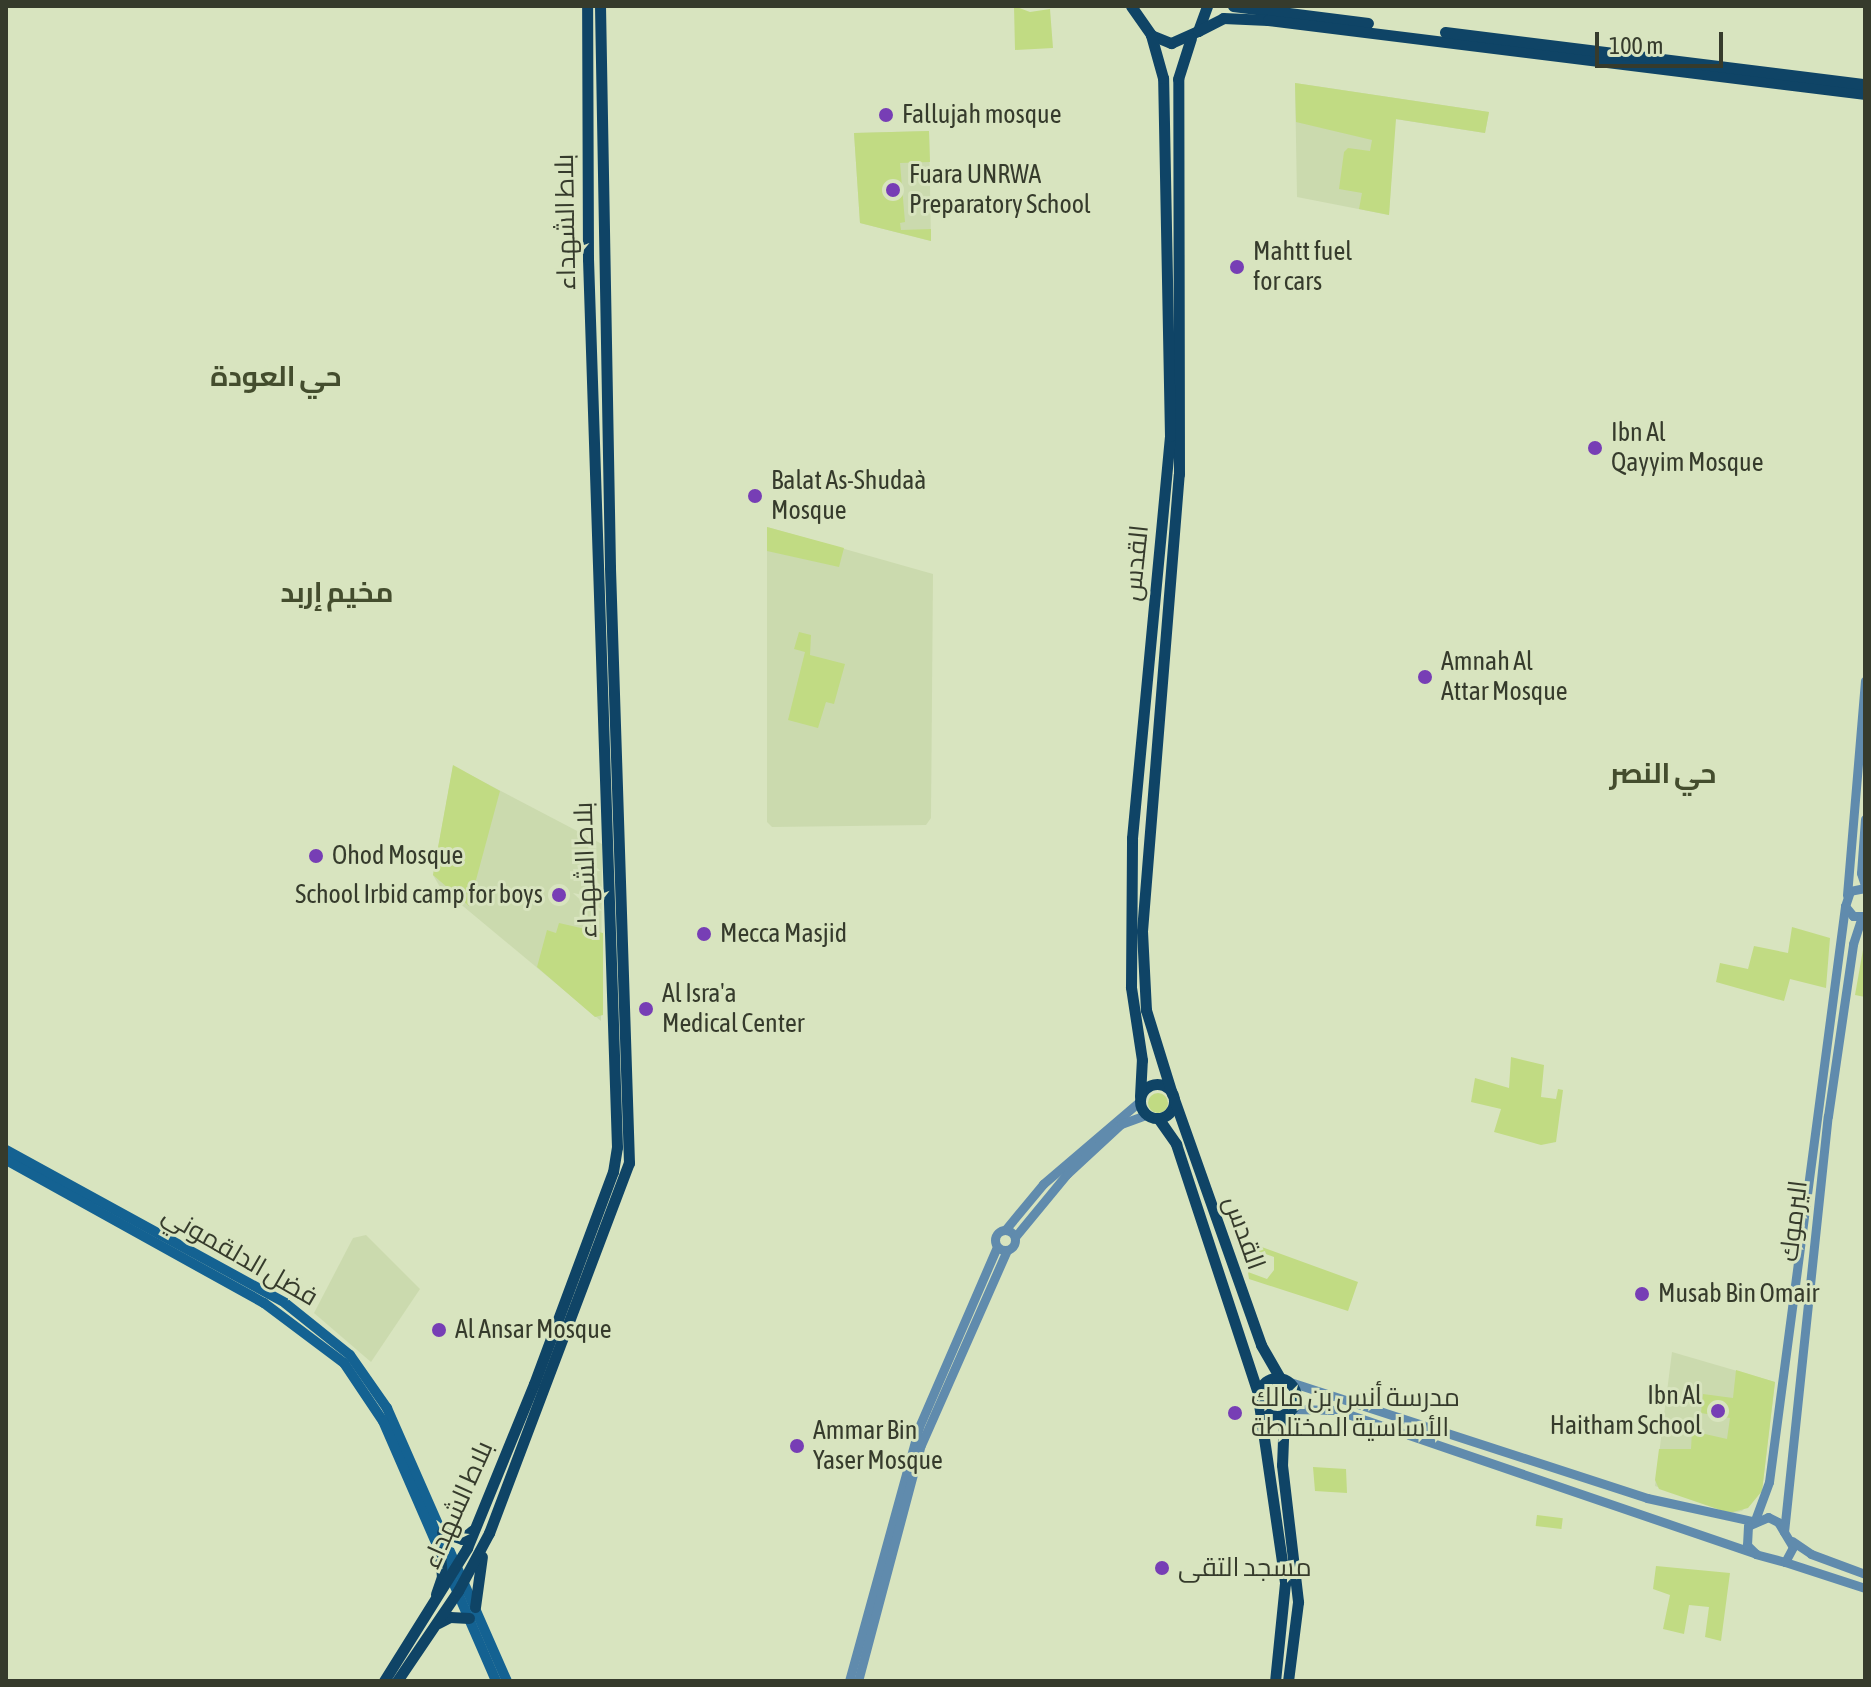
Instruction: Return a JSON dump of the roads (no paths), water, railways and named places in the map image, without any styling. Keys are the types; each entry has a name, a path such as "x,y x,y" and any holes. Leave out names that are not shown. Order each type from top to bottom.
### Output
{"main road":[{"name":"بلاط الشهداء","path":"384,1681 429,1623 477,1524 609,1183 617,1147 588,259 587,6"},
{"path":"397,1681 429,1623 461,1586 489,1533 629,1163 610,567 600,6"},
{"name":"القدس","path":"1207,6 1178,79 1179,474 1142,931 1146,1010 1173,1097 1261,1345 1282,1379"},
{"path":"1233,6 1865,84"},
{"path":"1130,8 1151,35 1171,43 1223,18 1268,20 1865,94"},
{"name":"القدس","path":"1140,1099 1142,1060 1131,987 1132,854 1170,436 1163,78 1151,35"},
{"path":"1159,1084 1173,1097 1168,1114 1152,1116 1140,1099 1147,1086 1159,1084"},
{"name":"القدس","path":"1152,1116 1176,1144 1259,1399 1285,1583 1275,1681"},
{"name":"فضل الدلقموني","path":"6,1150 264,1291 330,1337 369,1375 442,1532 472,1612"},
{"name":"فضل الدلقموني","path":"6,1160 264,1303 344,1363 383,1421 440,1552 455,1572"},
{"path":"1288,1412 1269,1414 1259,1399 1266,1382 1282,1379 1294,1390 1288,1412 1282,1465 1298,1588 1288,1681"},
{"path":"442,1532 462,1539 477,1524"},
{"path":"489,1533 472,1612 496,1681"},
{"path":"429,1623 442,1577 440,1552"},
{"path":"429,1623 472,1612"},
{"path":"472,1612 507,1681"}],"street":[{"path":"1756,1554 1745,1539 1772,1468 1846,900 1865,681"},
{"path":"1846,900 1865,886 1861,873 1865,819"},
{"path":"1846,900 1864,916"},
{"name":"اليرموك","path":"1785,1534 1828,1116 1853,944 1864,916"},
{"path":"858,1681 921,1445 1002,1248 996,1235 1005,1230 1043,1184 1140,1099"},
{"path":"849,1681 919,1427 1002,1248 1015,1237 1032,1211 1089,1153 1128,1119 1152,1116"},
{"path":"1005,1230 1015,1237"},
{"path":"1282,1379 1647,1498 1754,1521 1774,1519 1793,1551 1785,1562"},
{"path":"1288,1412 1336,1410 1756,1554 1865,1588"},
{"path":"1785,1534 1811,1554 1865,1574"}],"place":[{"name":"Fallujah mosque","path":"886,115"},
{"name":"Fuara UNRWA Preparatory School","path":"893,190"},
{"name":"Mahtt fuel for cars","path":"1237,267"},
{"name":"Ibn Al Qayyim Mosque","path":"1595,448"},
{"name":"Balat As-Shudaà Mosque","path":"755,496"},
{"name":"Amnah Al Attar Mosque","path":"1425,677"},
{"name":"Ohod Mosque","path":"316,856"},
{"name":"School Irbid camp for boys","path":"559,895"},
{"name":"Mecca Masjid","path":"704,934"},
{"name":"Al Isra'a Medical Center","path":"646,1009"},
{"name":"Musab Bin Omair","path":"1642,1294"},
{"name":"Al Ansar Mosque","path":"439,1330"},
{"name":"Ibn Al Haitham School","path":"1718,1411"},
{"name":"مدرسة أنس بن مالك الأساسية المختلطة","path":"1235,1413"},
{"name":"Ammar Bin Yaser Mosque","path":"797,1446"},
{"name":"مسجد التقى","path":"1162,1568"}],"district":[{"name":"حي العودة","path":"276,376"},
{"name":"مخيم إربد","path":"337,592"},
{"name":"حي النصر","path":"1663,773"}]}
